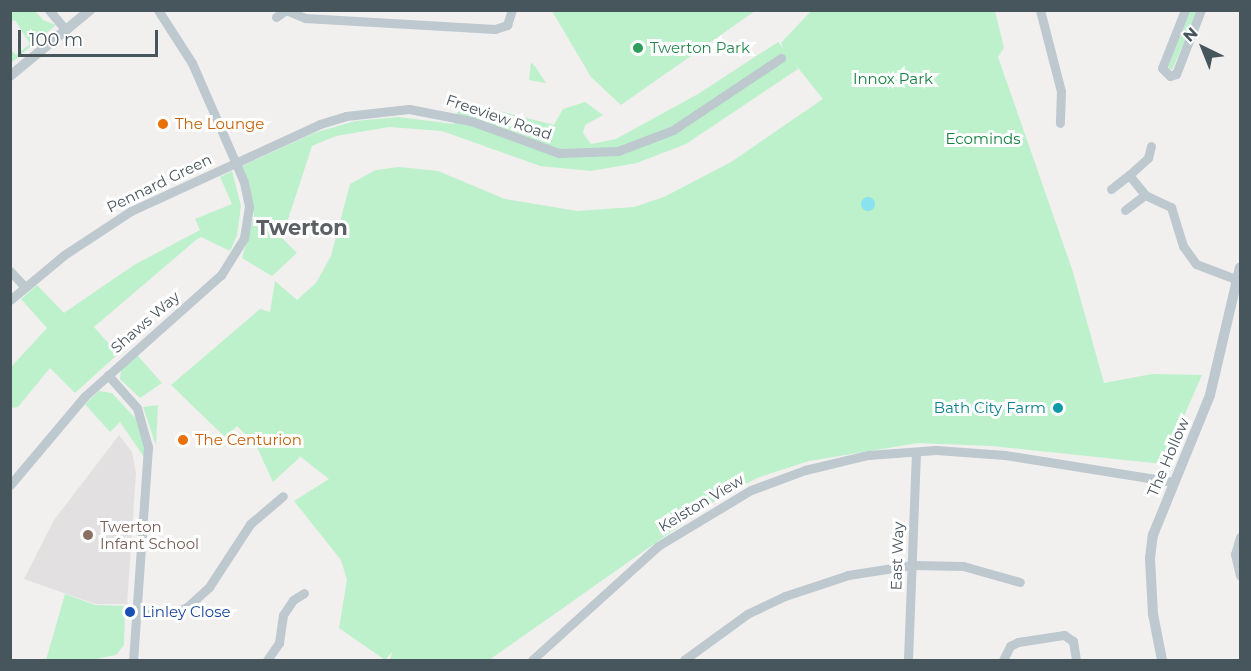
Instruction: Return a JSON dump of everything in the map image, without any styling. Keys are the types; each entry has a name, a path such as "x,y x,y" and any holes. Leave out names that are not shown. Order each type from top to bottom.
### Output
{"street":[{"path":"49,10 66,30"},
{"path":"10,76 90,10"},
{"name":"Shaws Way","path":"10,485 14,472 52,431 108,375 221,275 238,253 249,206 237,162 192,63 158,10"},
{"path":"276,17 286,10 305,18 495,29 507,25 512,10"},
{"path":"1040,10 1067,104 1060,123"},
{"path":"1185,10 1162,68 1170,76 1176,74 1201,10"},
{"name":"Freeview Road","path":"237,162 320,124 396,108 434,111 471,121 559,153 618,151 673,130 777,60 767,53"},
{"path":"1111,189 1148,158 1151,146"},
{"name":"Pennard Green","path":"10,300 64,255 131,211 237,162"},
{"path":"1129,175 1145,195 1171,207 1183,246 1196,264 1238,280"},
{"path":"1125,210 1145,195"},
{"name":"The Hollow","path":"1162,660 1153,614 1150,558 1159,515 1210,395 1240,267"},
{"path":"10,271 25,287"},
{"path":"108,375 137,408 148,447 133,660 123,660"},
{"name":"Kelston View","path":"532,660 641,560 722,505 805,470 868,455 916,452 1005,455 1174,482"},
{"name":"East Way","path":"908,660 916,452"},
{"path":"137,614 173,614 200,597 242,534 276,496"},
{"path":"1240,537 1235,554 1240,575"},
{"path":"684,660 747,614 785,596 848,575 912,565 963,566 1020,582"},
{"path":"267,660 279,643 283,615 293,600 304,593"},
{"path":"1003,660 1011,646 1018,642 1064,635 1073,641 1076,660"}],"shaded area":[{"name":"Twerton Infant School","path":"119,435 132,452 136,473 127,604 95,604 24,579 54,520"}],"green space":[{"name":"Bath City Farm","path":"812,10 995,11 1004,48 998,57 1073,272 1104,383 1152,374 1202,375 1163,464 991,446 918,443 809,461 757,478 715,501 489,660 390,660 392,652 385,660 339,628 347,580 341,560 294,501 329,479 297,454 300,457 273,482 256,445 237,426 225,437 171,385 260,309 270,312 275,281 297,300 316,283 331,256 350,184 376,170 399,167 438,171 505,199 577,211 634,207 664,197 731,162 823,99 794,63 798,69 686,144 637,163 591,171 540,166 442,131 389,127 336,136 312,146 282,238 297,253 272,276 242,258 254,215 242,166 314,133 355,121 398,117 454,124 461,101 554,125 563,109 585,102 603,115 585,125 583,133 591,144 616,139 698,94 778,42 784,49 781,43"},
{"path":"11,11 35,11 43,20 56,25 11,63 10,49 16,55 30,44 15,20 11,22"},
{"name":"Twerton Park","path":"552,11 755,11 621,105 591,77"},
{"path":"1190,11 1198,11 1172,70 1168,67"},
{"path":"531,62 537,69 546,83 529,80"},
{"path":"232,171 241,206 237,235 230,251 201,237 196,240 94,327 118,354 75,393 50,368 18,407 11,408 11,367 47,328 21,299 37,285 64,313 134,265 200,230 195,219 232,204 220,177"},
{"path":"137,355 162,383 140,398 120,379 121,370"},
{"path":"99,391 112,393 137,420 145,445 144,457 120,422 110,432 85,404"},
{"path":"158,405 156,445 143,407"},
{"path":"65,594 95,605 125,606 124,645 116,655 91,660 46,660"}],"water":[{"path":"868,197 873,199 875,204 873,209 868,211 863,209 861,204 863,199"}],"place":[{"name":"Twerton Park","path":"638,48"},
{"name":"The Lounge","path":"163,124"},
{"name":"Bath City Farm","path":"1058,408"},
{"name":"The Centurion","path":"183,440"},
{"name":"Twerton Infant School","path":"88,535"},
{"name":"Linley Close","path":"130,612"}],"district":[{"name":"Twerton","path":"302,228"}],"park label":[{"name":"Innox Park","path":"893,79"},
{"name":"Ecominds","path":"983,139"}]}
